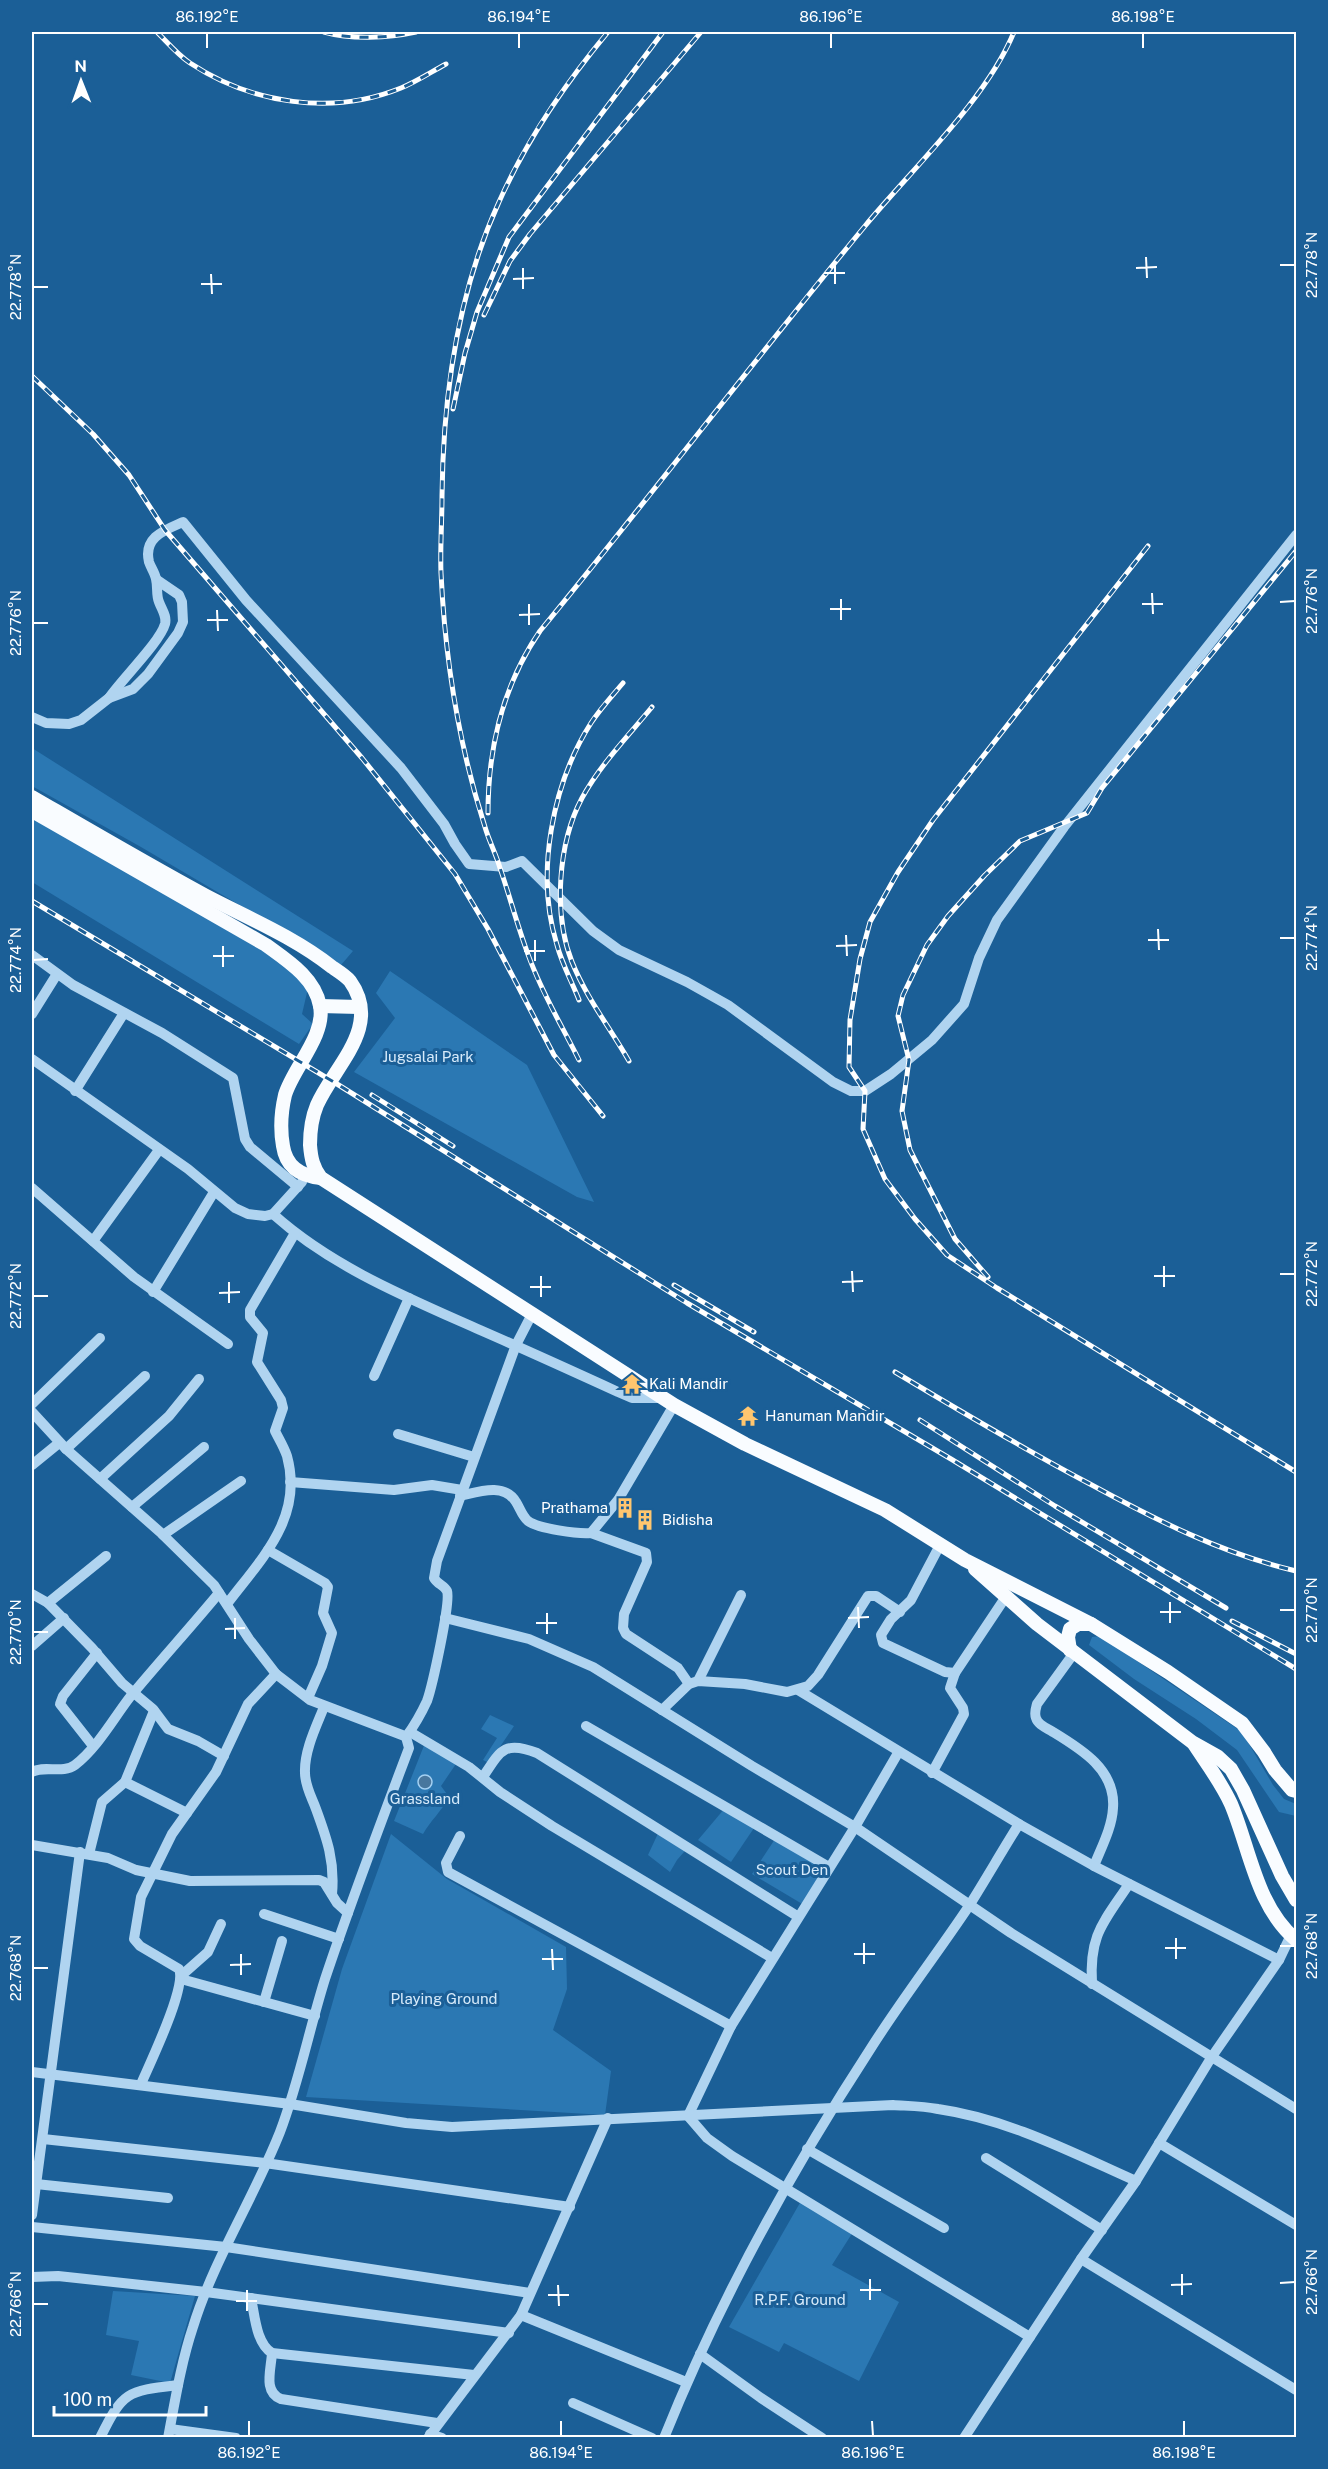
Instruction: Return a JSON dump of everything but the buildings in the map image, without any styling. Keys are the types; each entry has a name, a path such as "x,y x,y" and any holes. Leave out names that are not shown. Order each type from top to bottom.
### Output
{"main road":[{"path":"32,797 171,877 276,932 317,956 349,980 359,1007 360,1021 357,1035 320,1098 312,1122 310,1178"},
{"path":"32,811 266,945 290,962 308,980 321,1006 321,1019 285,1095 281,1116 283,1150 287,1161 310,1178 532,1314 668,1402 744,1444 885,1510 965,1560 1091,1624 1168,1672 1242,1723 1275,1770 1292,1790 1296,1791"},
{"path":"321,1006 359,1007"},
{"path":"965,1560 1005,1598 1072,1651 1192,1742 1217,1756 1230,1769 1243,1790 1282,1876 1296,1900"},
{"path":"1072,1651 1068,1637 1070,1629 1078,1624 1091,1624"},
{"path":"1192,1742 1222,1785 1261,1888 1273,1913 1294,1937"}],"street":[{"path":"110,699 121,681 156,640 165,625 165,618 158,600 157,580 149,564 147,552 156,534 183,522 246,600 400,768 444,824 469,864 506,867 522,861 593,931 619,950 687,982 728,1005 833,1082 851,1091 865,1091 891,1074 932,1040 964,1004 979,957 997,920 1064,827 1296,535"},
{"path":"32,717 46,723 69,724 81,720 110,699 133,689 148,674 181,627 183,615 179,595 157,580"},
{"path":"32,955 57,974 162,1033 232,1078 245,1139 250,1147 310,1178 273,1214 265,1216 248,1214 235,1208 159,1149 32,1059"},
{"path":"32,1014 57,974"},
{"path":"75,1091 124,1013"},
{"path":"93,1241 159,1149"},
{"path":"32,1188 153,1292 228,1344"},
{"path":"153,1292 214,1192"},
{"path":"273,1214 328,1256 409,1298 625,1395 668,1402 618,1500 591,1533"},
{"path":"227,1604 268,1550 285,1520 289,1503 290,1482 287,1458 275,1431 283,1408 273,1387 259,1367 257,1355 263,1334 250,1317 250,1310 295,1233"},
{"path":"374,1376 409,1298"},
{"path":"236,2438 169,2433 193,2326 290,2104 339,1939 409,1749 408,1735 428,1698 448,1599 447,1590 434,1578 435,1571 461,1493 516,1345 532,1314"},
{"path":"32,1404 100,1338"},
{"path":"32,1465 62,1446 146,1376"},
{"path":"100,1479 169,1416 199,1379"},
{"path":"32,1412 62,1446 163,1535 219,1593 276,1674 308,1698 324,1707 408,1735 483,1777 500,1792 552,1826 772,1958"},
{"path":"398,1434 474,1457"},
{"path":"132,1507 204,1447"},
{"path":"163,1535 241,1481"},
{"path":"290,1482 394,1490 432,1485 461,1493 499,1490 509,1494 527,1520 536,1525 583,1534 591,1533 646,1552 647,1562 624,1614 622,1628 626,1634 678,1668 693,1682 745,1684 787,1692 798,1690 808,1686 818,1676 868,1596 876,1596 900,1612"},
{"path":"940,1545 911,1600 891,1618 881,1635 883,1643 945,1672 955,1673"},
{"path":"268,1550 328,1587 323,1613 332,1633 322,1666 308,1698"},
{"path":"48,1603 106,1556"},
{"path":"32,1772 37,1769 66,1769 74,1766 219,1593"},
{"path":"32,1594 48,1603 64,1618 122,1683 154,1711 168,1729 198,1741 224,1756"},
{"path":"662,1710 693,1682 741,1595"},
{"path":"932,1773 964,1714 963,1708 950,1688 955,1673 1005,1598"},
{"path":"32,1646 64,1618"},
{"path":"445,1618 529,1639 593,1667 855,1827 969,1906 1296,2109"},
{"path":"1072,1651 1037,1704 1035,1712 1036,1719 1041,1725 1074,1745 1106,1774 1112,1791 1113,1807 1094,1866"},
{"path":"93,1746 60,1704 63,1695 97,1653"},
{"path":"182,1977 179,1969 140,1946 134,1939 141,1897 172,1834 216,1772 248,1704 276,1674"},
{"path":"798,1690 1018,1824 1094,1866 1279,1960"},
{"path":"324,1707 310,1745 305,1773 307,1786 331,1853 334,1876 332,1896"},
{"path":"32,2211 85,1853 102,1802 124,1782 154,1711"},
{"path":"586,1726 829,1867"},
{"path":"483,1777 499,1752 508,1747 521,1747 537,1753 797,1916"},
{"path":"688,2116 730,2026 855,1827 898,1753"},
{"path":"124,1782 187,1813"},
{"path":"664,2438 686,2382 746,2261 807,2149 899,2005 969,1906 1018,1824"},
{"path":"460,1836 446,1863 448,1872 730,2026"},
{"path":"32,1845 108,1858 136,1870 190,1881 319,1880 324,1882 332,1896 348,1913"},
{"path":"1092,1984 1091,1955 1094,1942 1129,1884"},
{"path":"264,1914 339,1939"},
{"path":"141,2084 176,1999 182,1977 208,1952 221,1924"},
{"path":"964,2438 1081,2259 1136,2181 1211,2058 1294,1937"},
{"path":"264,2002 282,1941"},
{"path":"182,1977 315,2016"},
{"path":"32,2072 141,2084 290,2104 406,2123 452,2127 893,2105 939,2109 988,2121 1048,2142 1136,2181"},
{"path":"688,2116 707,2138 1030,2337"},
{"path":"442,2438 429,2435 521,2315 608,2118"},
{"path":"43,2139 265,2163 570,2207"},
{"path":"1159,2143 1296,2225"},
{"path":"807,2149 944,2228"},
{"path":"986,2158 1102,2230"},
{"path":"36,2184 168,2198"},
{"path":"32,2227 226,2247 530,2293"},
{"path":"1081,2259 1296,2390"},
{"path":"32,2277 58,2276 206,2292 509,2333"},
{"path":"251,2298 260,2337 266,2349 272,2353 474,2375"},
{"path":"521,2315 686,2382"},
{"path":"272,2353 270,2390 273,2396 437,2423"},
{"path":"700,2354 822,2438"},
{"path":"100,2438 114,2410 130,2393 142,2389 178,2385"},
{"path":"573,2403 652,2438"}],"green space":[{"path":"32,748 353,951 341,965 141,847 32,786"},
{"path":"32,818 273,955 309,984 302,1014 313,1024 299,1044 32,882"},
{"name":"Jugsalai Park","path":"390,971 527,1065 594,1202 577,1197 354,1072 395,1018 376,993"},
{"path":"1100,1636 1242,1732 1273,1785 1284,1799 1296,1804 1296,1816 1279,1812 1237,1750 1089,1645 1092,1637"},
{"path":"490,1715 514,1726 489,1763 483,1760 497,1738 481,1729"},
{"name":"Grassland","path":"427,1738 460,1758 441,1786 449,1797 423,1834 394,1821"},
{"path":"725,1808 754,1828 731,1862 698,1840"},
{"path":"661,1827 691,1844 670,1872 648,1855"},
{"name":"Scout Den","path":"779,1833 835,1866 809,1908 752,1874"},
{"name":"Playing Ground","path":"391,1834 447,1879 566,1947 567,1989 553,2030 611,2071 605,2115 306,2097 342,1969"},
{"name":"R.P.F. Ground","path":"801,2201 853,2232 832,2265 899,2302 859,2381 784,2343 779,2352 729,2327"},
{"path":"113,2291 195,2296 170,2383 131,2375 139,2341 106,2335"}],"shaded area":[{"path":"422,1775 428,1775 432,1782 428,1789 422,1789 418,1785 418,1779"}],"railway":[{"path":"157,32 186,60 214,77 239,88 293,101 348,102 375,97 407,86 446,64"},
{"path":"324,32 370,37 416,32"},
{"path":"579,1060 529,957 487,832 468,765 455,702 443,605 441,573 443,458 449,383 455,346 463,309 485,237 499,202 534,134 576,72 608,32"},
{"path":"453,409 465,353 477,312 509,237 663,32"},
{"path":"484,315 510,261 530,234 701,32"},
{"path":"488,813 491,765 500,718 516,673 540,631 824,276 967,108 986,83 1014,32"},
{"path":"32,376 93,434 129,475 165,530 362,758 455,874 488,929 554,1055 603,1116"},
{"path":"1148,546 933,820 898,872 870,922 860,959 850,1020 849,1067 865,1091 863,1129 885,1179 915,1219 947,1255 1296,1472"},
{"path":"988,1277 955,1239 910,1150 902,1111 909,1060 898,1016 903,995 927,945 948,916 1020,841 1087,813 1102,788 1296,551"},
{"path":"579,1000 559,952 551,918 548,889 551,831 557,802 577,747 595,718 623,683"},
{"path":"629,1061 591,1000 572,962 562,922 561,879 568,836 582,798 606,762 652,707"},
{"path":"32,901 337,1084 687,1303 951,1459 1296,1669"},
{"path":"372,1095 453,1146"},
{"path":"674,1285 754,1332"},
{"path":"895,1372 1065,1471 1140,1511 1190,1535 1268,1564 1296,1571"},
{"path":"920,1420 1055,1506 1226,1608"},
{"path":"1232,1621 1296,1654"}],"place":[{"name":"Kali Mandir","path":"632,1384"},
{"name":"Hanuman Mandir","path":"748,1416"},
{"name":"Prathama","path":"625,1508"},
{"name":"Bidisha","path":"645,1520"}]}
